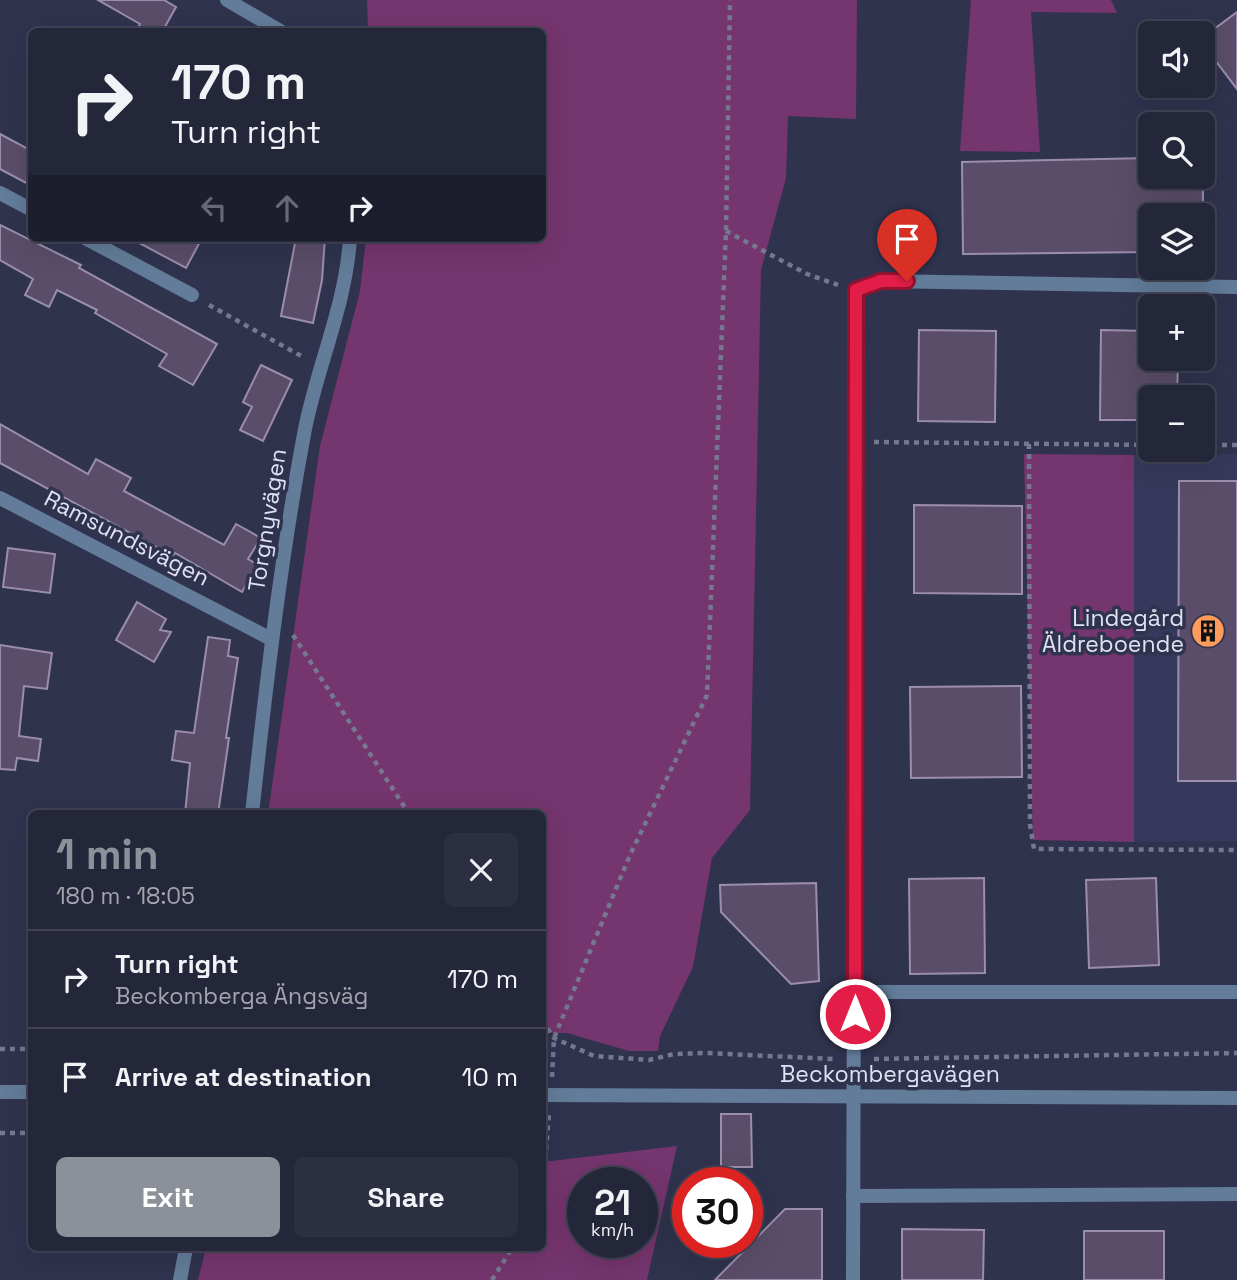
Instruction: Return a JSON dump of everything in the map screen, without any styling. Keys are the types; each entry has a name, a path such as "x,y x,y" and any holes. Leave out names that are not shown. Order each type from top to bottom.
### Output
{"street":[{"path":"227,0 275,28"},
{"path":"0,193 28,208"},
{"path":"93,242 192,295"},
{"name":"Torgnyvägen","path":"251,810 271,639 306,427 347,276 350,242"},
{"path":"853,1280 856,290 881,281 1237,287"},
{"name":"Ramsundsvägen","path":"0,498 271,639"},
{"path":"855,992 1237,992"},
{"path":"0,1092 28,1092"},
{"name":"Beckombergavägen","path":"547,1095 1237,1098"},
{"path":"853,1196 1237,1194"},
{"path":"180,1280 185,1251"}],"path":[{"path":"546,1116 554,1038 630,855 706,695 726,231 730,0"},
{"path":"726,231 807,274 856,290"},
{"path":"192,295 322,367"},
{"path":"856,442 1138,445"},
{"path":"1029,444 1030,824 1034,849 1237,850"},
{"path":"1215,445 1237,445"},
{"path":"276,609 406,810"},
{"path":"546,1026 554,1038 594,1056 649,1060 674,1054 705,1053 855,1059 1237,1053"},
{"path":"0,1049 28,1049"},
{"path":"0,1133 28,1133"},
{"path":"492,1280 510,1251"}],"shaded area":[{"path":"367,0 857,0 856,119 788,116 786,178 761,270 750,810 712,858 693,967 660,1036 658,1051 629,1051 567,1033 546,1033 546,810 269,810 320,446 360,291 366,242 546,242 546,28 368,28"},
{"path":"971,0 1111,0 1117,13 1031,12 1040,152 960,151"},
{"path":"1024,454 1134,455 1134,842 1033,840"},
{"path":"1215,454 1237,454 1237,841 1134,842 1134,455 1138,455 1138,462 1215,462"},
{"path":"677,1146 658,1231 658,1167 567,1167 567,1258 652,1258 647,1280 198,1280 205,1251 546,1251 546,1162"}],"building":[{"path":"98,0 164,0 176,7 164,28 138,28 140,24"},
{"path":"1237,12 1237,89 1215,60 1215,28"},
{"path":"0,134 28,149 28,184 0,169"},
{"path":"1138,158 1138,189 1203,189 1203,203 1138,203 1138,252 963,254 962,162"},
{"path":"0,225 28,239 28,242 34,242 81,265 79,268 217,344 193,385 159,366 167,354 95,313 97,310 57,290 49,307 25,295 33,279 0,260"},
{"path":"137,242 200,242 186,268"},
{"path":"295,242 325,242 322,280 313,323 281,316"},
{"path":"919,330 996,331 995,422 918,421"},
{"path":"1101,330 1138,331 1138,371 1178,371 1177,385 1138,385 1138,420 1100,420"},
{"path":"261,365 292,380 263,441 240,430 252,407 243,402"},
{"path":"0,424 88,474 96,459 131,478 124,491 224,545 236,524 261,538 248,559 258,565 242,592 175,553 173,556 0,463"},
{"name":"Lindegård Äldreboende","path":"1179,481 1237,481 1237,781 1178,781"},
{"path":"914,505 1022,506 1022,594 914,593"},
{"path":"8,548 55,554 50,593 3,587"},
{"path":"137,602 166,619 160,630 171,632 154,662 116,640"},
{"path":"208,637 230,640 228,656 238,658 219,810 185,810 190,763 172,760 176,731 194,733"},
{"path":"0,645 52,653 47,689 24,686 19,736 41,739 38,761 17,758 15,770 0,769"},
{"path":"1021,686 1022,777 911,778 910,687"},
{"path":"984,878 985,973 910,974 909,879"},
{"path":"1156,878 1159,965 1089,968 1086,880"},
{"path":"816,883 819,981 791,984 721,912 720,885"},
{"path":"721,1114 751,1114 752,1167 721,1167"},
{"path":"785,1209 822,1209 822,1280 715,1280 737,1258 763,1258 763,1231"},
{"path":"902,1229 984,1230 983,1280 902,1280"},
{"path":"1084,1231 1164,1231 1164,1280 1084,1280"}],"place":[{"name":"Lindegård Äldreboende","path":"1208,631"}],"route":[{"path":"855,1014 856,290 881,281 907,281"}]}
